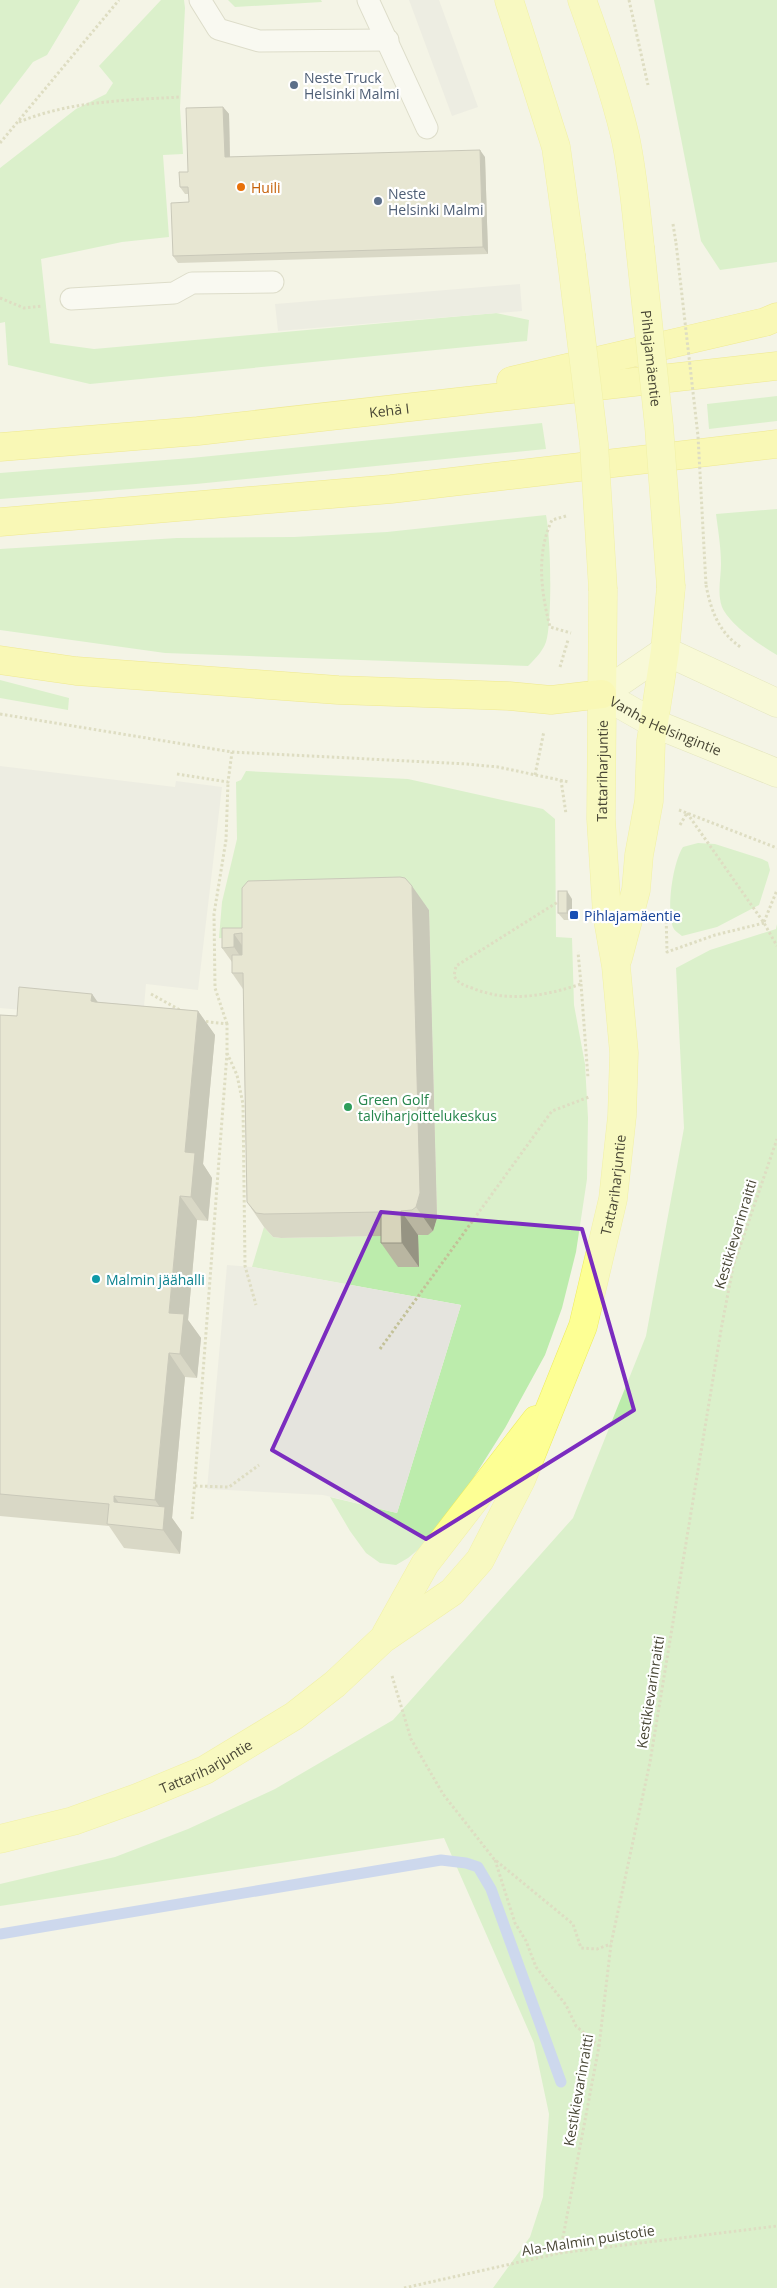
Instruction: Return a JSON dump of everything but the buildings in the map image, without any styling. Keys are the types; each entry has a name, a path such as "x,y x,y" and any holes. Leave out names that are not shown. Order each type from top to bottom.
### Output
{"highway":[{"path":"381,411 746,327 777,317"},
{"name":"Kehä I","path":"0,447 198,431 777,366"},
{"path":"0,522 392,489 777,444"},
{"path":"0,660 76,671 338,690 509,696 551,700 602,694"}],"main road":[{"path":"509,0 556,148 571,255 594,444 603,590 602,694"},
{"name":"Pihlajamäentie","path":"582,0 601,53 625,136 634,191 659,426 671,587 665,651 653,723"},
{"path":"665,651 777,704"},
{"name":"Vanha Helsingintie","path":"665,651 602,694 653,723 777,773"},
{"name":"Tattariharjuntie","path":"0,1839 73,1821 137,1798 205,1770 294,1716 335,1684 382,1639 452,1592 480,1560 521,1480 583,1326 613,1200 622,1116 624,1053 616,966 607,914 602,837 602,694"},
{"name":"Tattariharjuntie","path":"616,966 636,890 639,855 649,802 653,723"},
{"name":"Tattariharjuntie","path":"382,1639 425,1564 555,1395"}],"lane":[{"path":"200,0 218,29 258,41 388,40"},
{"path":"368,0 427,128"},
{"path":"72,299 174,293 192,283 273,282"}],"path":[{"path":"0,143 41,91 119,0"},
{"path":"17,123 36,115 87,104 181,97"},
{"path":"676,243 698,436 706,585 710,608 722,631 744,650"},
{"path":"0,298 24,308 64,304 72,299"},
{"path":"571,633 550,627 544,604 541,571 544,536 552,520 574,514"},
{"path":"0,714 232,752 268,756 467,764 498,767 562,780"},
{"path":"192,1519 227,1053 227,1024 215,988 214,914 226,840 228,782 232,752"},
{"path":"177,774 228,782"},
{"path":"682,821 687,813"},
{"path":"687,813 777,848"},
{"path":"687,813 764,923 777,946"},
{"path":"764,923 777,890"},
{"path":"567,895 456,966 454,976 458,983 488,995 528,997 556,992 581,984"},
{"path":"667,952 715,935 764,923"},
{"path":"380,1349 552,1112 590,1097 577,944"},
{"path":"151,994 182,1011"},
{"path":"197,1020 227,1024"},
{"path":"227,1053 237,1075 243,1104 245,1266 256,1305"},
{"name":"Kestikievarinraitti","path":"560,2253 598,2046 612,1944 650,1762 733,1267 777,1139"},
{"path":"195,1486 229,1487 259,1465"},
{"path":"382,1639 411,1740 443,1794 494,1859 573,1924 581,1948 597,1949 612,1944"},
{"path":"494,1859 515,1922 526,1941 536,1967 566,2005 576,2026 598,2046"},
{"name":"Ala-Malmin puistotie","path":"404,2288 560,2253 777,2226"}],"highlighted area":[{"path":"381,1212 582,1229 634,1410 426,1539 272,1450"}],"green space":[{"path":"0,0 80,0 47,55 33,62 0,105"},
{"path":"161,0 184,0 185,8 180,108 183,154 163,155 169,237 122,242 41,259 50,343 94,349 496,313 529,320 527,341 90,384 8,365 5,322 0,323 0,168 76,109 106,94 113,83 99,66"},
{"path":"228,0 321,0 322,2 235,7"},
{"path":"654,0 777,0 777,262 720,270 701,241"},
{"path":"777,396 777,421 709,429 707,404"},
{"path":"542,423 546,449 196,484 0,499 0,473 191,458"},
{"path":"777,509 777,655 738,627 722,607 719,591 721,564 716,514"},
{"path":"546,515 550,558 549,627 544,646 528,666 165,653 0,630 0,549 177,538 294,537 387,532"},
{"path":"0,680 69,698 68,710 0,698"},
{"path":"246,771 408,779 543,809 555,819 556,937 572,938 574,1005 585,1064 588,1118 587,1179 576,1252 562,1308 545,1355 505,1428 462,1496 426,1543 396,1565 380,1563 366,1553 350,1531 330,1497 397,1513 461,1305 252,1267 264,1227 273,1237 281,1238 423,1235 433,1231 437,1218 429,910 426,906 258,941 219,938 222,902 237,839 236,782 241,780"},
{"path":"698,843 715,844 762,859 768,862 770,870 759,905 717,927 682,936 674,929 672,924 670,906 672,884 676,863 683,847"},
{"path":"777,924 777,2288 493,2288 530,2237 543,2197 549,2114 534,2043 444,1838 0,1906 0,1884 115,1857 188,1829 275,1789 393,1720 573,1518 646,1336 684,1128 676,968 710,950 776,929"}],"shaded area":[{"path":"409,0 439,0 478,107 452,116"},
{"path":"520,284 522,311 278,331 275,304"},
{"path":"0,766 175,787 176,781 222,787 198,990 146,984 142,1029 109,1018 0,1008"},
{"path":"227,1265 252,1267 461,1305 397,1513 323,1495 207,1489"}],"waterway":[{"path":"0,1934 441,1860 466,1863 478,1867 491,1889 561,2082"}],"place":[{"name":"Neste Truck Helsinki Malmi","path":"294,85"},
{"name":"Huili","path":"241,187"},
{"name":"Neste Helsinki Malmi","path":"378,201"},
{"name":"Pihlajamäentie","path":"574,915"},
{"name":"Green Golf talviharjoittelukeskus","path":"348,1107"},
{"name":"Malmin jäähalli","path":"96,1279"}]}
